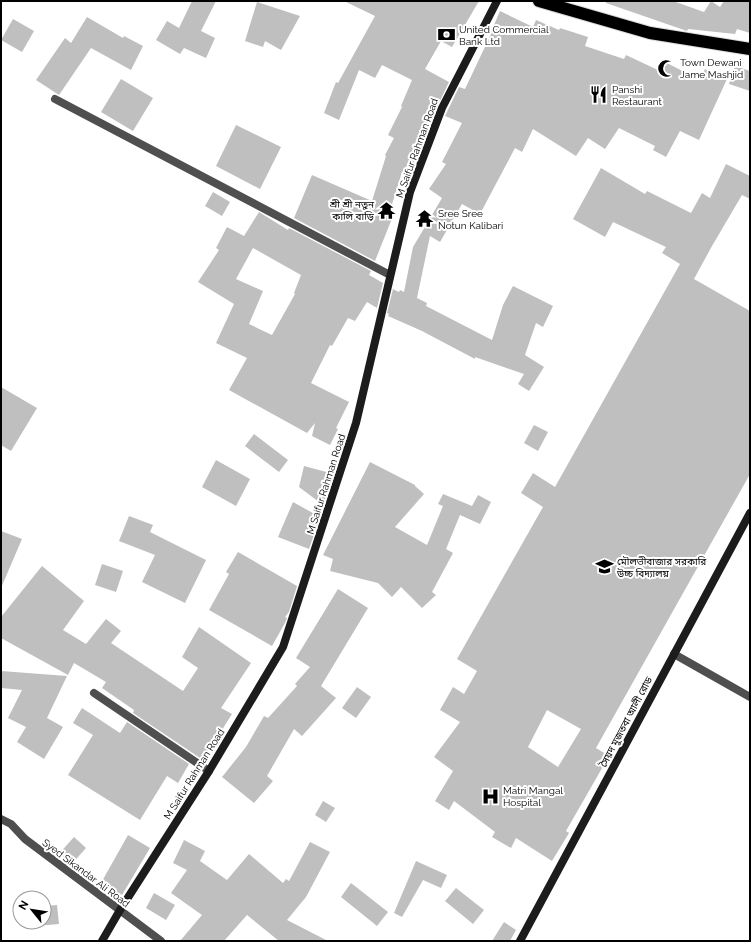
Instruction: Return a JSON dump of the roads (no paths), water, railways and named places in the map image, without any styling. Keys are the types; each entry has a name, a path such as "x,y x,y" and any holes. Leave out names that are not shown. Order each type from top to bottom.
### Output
{"highway":[{"path":"539,1 650,33 750,49"}],"main road":[{"name":"M Saifur Rahman Road","path":"102,941 120,910 209,771 283,647 356,423 410,192 442,108 497,1"},
{"name":"সৈয়দ মুজতবা আলী রোড","path":"520,941 750,513"}],"street":[{"path":"55,100 390,275"},
{"path":"674,654 750,697"},
{"path":"94,693 209,771"},
{"name":"Syed Sikandar Ali Road","path":"1,819 11,824 24,839 161,941"}],"place":[{"name":"United Commercial Bank Ltd","path":"446,35"},
{"name":"Town Dewani Jame Mashjid","path":"667,68"},
{"name":"Panshi Restaurant","path":"599,95"},
{"name":"শ্রী শ্রী নতুন কালি বাড়ি","path":"387,210"},
{"name":"Sree Sree Notun Kalibari","path":"425,219"},
{"name":"মৌলভীবাজার সরকারি উচ্চ বিদ্যালয়","path":"604,567"},
{"name":"Matri Mangal Hospital","path":"490,796"}]}
